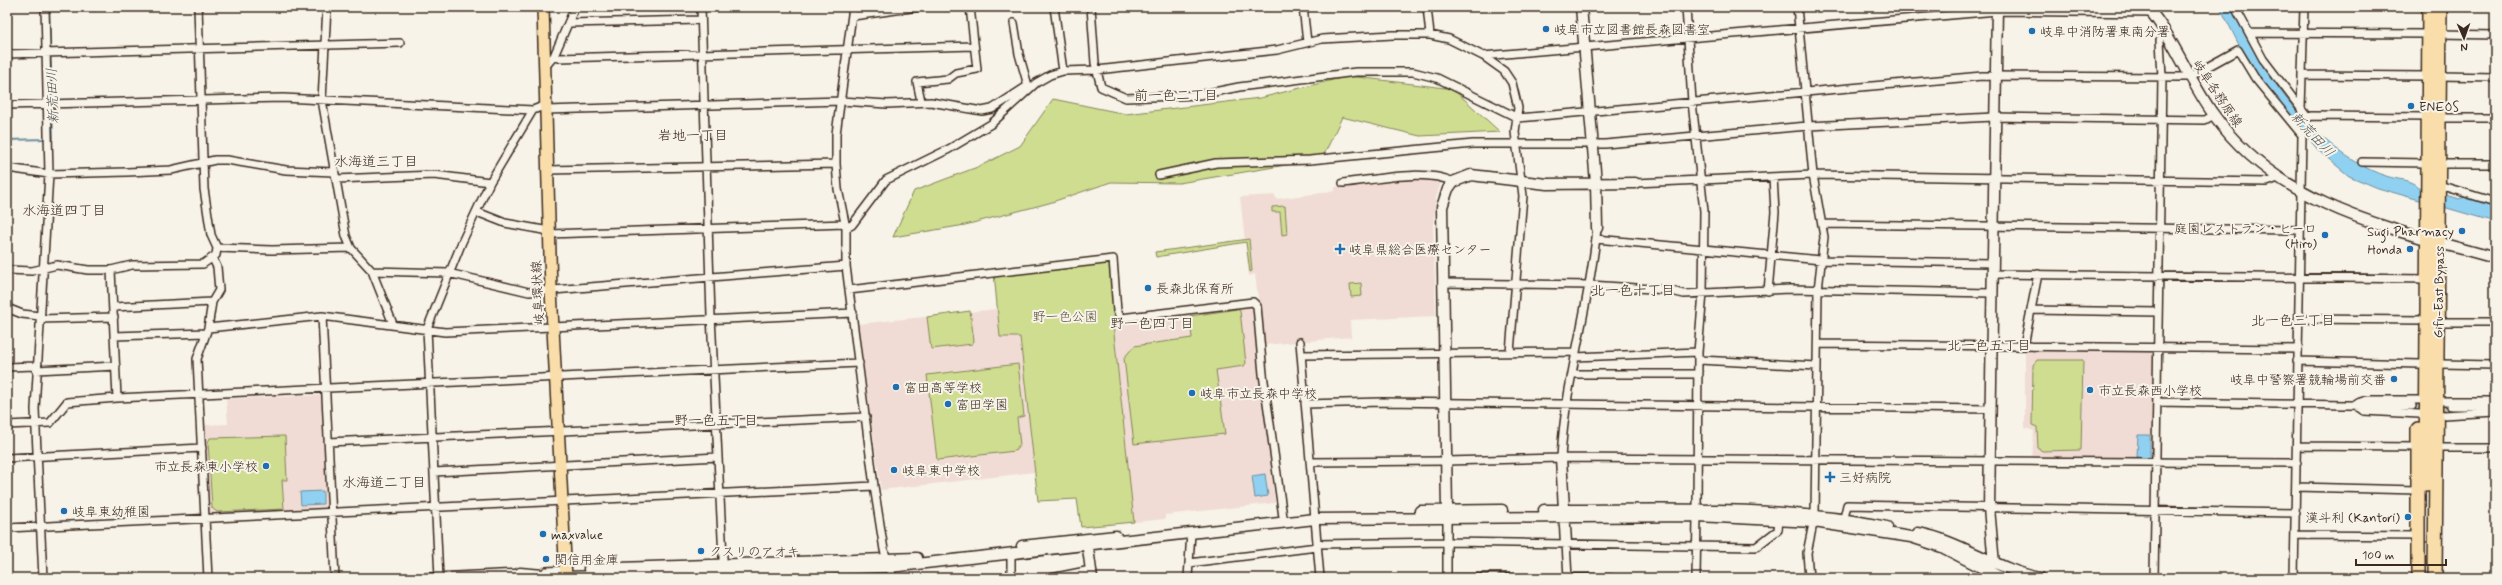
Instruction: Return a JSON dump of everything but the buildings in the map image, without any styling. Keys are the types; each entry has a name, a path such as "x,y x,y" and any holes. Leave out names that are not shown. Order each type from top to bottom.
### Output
{"highway":[{"name":"Gifu-East Bypass","path":"2429,7 2434,34 2433,164 2435,186 2433,206 2431,502 2434,578"},
{"name":"Gifu-East Bypass","path":"2434,34 2440,7"},
{"name":"Gifu-East Bypass","path":"2426,578 2431,502 2437,337 2432,321 2427,279 2433,241"},
{"path":"2418,578 2417,407 2423,335 2432,321"},
{"path":"2437,337 2440,342 2446,407 2443,448 2442,578"}],"main road":[{"name":"岐阜環状線","path":"543,7 551,290 559,466 566,575"}],"street":[{"path":"43,578 36,424 36,368 39,350 44,268 51,104 45,7"},
{"path":"7,270 32,271 57,265 88,270 111,270 132,265 203,264 213,259 217,248 211,235 207,216 203,162 198,7"},
{"path":"327,7 322,100 346,236 351,248 372,271 393,324"},
{"path":"545,67 554,56 575,7"},
{"path":"701,7 709,277 724,571"},
{"path":"854,7 842,101 836,134 836,164 838,189 846,226 846,266 874,486 888,563 894,578"},
{"path":"853,16 918,7"},
{"path":"921,101 917,82 948,79 956,73 977,69 970,7"},
{"path":"1054,7 1063,71"},
{"path":"1091,7 1097,70 1101,87 1126,98 1199,95 1239,87 1356,72 1413,72 1437,78 1518,118 1996,76 2189,77 2238,50 2255,78 2302,135 2297,349 2298,446 2294,578"},
{"path":"1303,7 1306,42"},
{"path":"1427,7 1430,35"},
{"path":"1568,578 1561,458 1575,354 1590,285 1597,228 1596,183 1580,7"},
{"path":"1686,7 1692,102 1702,181 1704,249 1703,293 1698,352 1699,407 1695,547 1696,578"},
{"path":"1798,7 1804,92 1813,175 1824,236 1818,290 1815,518 1807,553 1809,578"},
{"path":"2235,7 2263,59 2308,118 2311,116 2495,118"},
{"path":"2301,109 2304,7"},
{"path":"1483,56 1997,9 2151,9"},
{"path":"1997,9 1991,263 1989,508 1994,564 1998,577"},
{"name":"岐阜各務原線","path":"2151,9 2189,77 2214,115 2248,154 2278,178 2300,193 2363,220 2495,258"},
{"path":"568,23 702,20"},
{"path":"1014,23 1028,88"},
{"path":"2249,33 2495,35"},
{"path":"2154,578 2162,78 2160,40 2165,34"},
{"path":"7,105 201,99 322,100 533,110 546,107 704,105 842,101 887,104 921,101 971,107 982,111 992,109 1050,75 1063,71 1097,70 1277,50 1306,42 1393,35 1430,35 1449,39 1483,56 1504,71 1512,84 1518,118 1515,132 1522,181 1523,202 1510,352"},
{"path":"7,54 400,43"},
{"path":"554,56 559,58 974,46"},
{"path":"2303,75 2495,77"},
{"path":"477,212 505,223 549,233 852,225 886,180 942,152 991,124 1028,88"},
{"path":"439,577 427,329 448,273 490,182 533,110"},
{"path":"1159,175 1216,163 1310,160 1438,147 1516,143 1592,144 1808,126 1994,117 2205,120 2214,115"},
{"path":"7,168 49,174 171,170 203,162 227,160 286,170 335,176 434,175 490,182"},
{"path":"2362,162 2495,164"},
{"path":"547,170 836,164"},
{"path":"1343,183 1426,175 1442,176 1454,182"},
{"path":"1447,578 1447,462 1443,354 1442,207 1448,189 1454,182 1472,175 1522,181 1596,183 1702,181 1813,175 2267,182 2278,178"},
{"path":"1768,291 1775,212 1772,177"},
{"path":"2435,186 2495,202"},
{"path":"1822,224 2300,230"},
{"path":"1596,239 1772,254 1821,260 1991,263"},
{"path":"217,248 272,250 351,248"},
{"path":"208,578 197,359 207,330 212,302 219,290 217,267 213,259"},
{"path":"849,290 1113,259 1117,311 1121,318 1253,302 1256,306 1263,374 1283,517"},
{"path":"372,271 448,273 520,291 551,290 846,266"},
{"path":"111,270 117,398"},
{"path":"1992,274 2427,279"},
{"path":"2024,346 2038,274"},
{"path":"1442,283 1516,282 1590,285 1667,290 1684,294 1818,290 1991,293"},
{"path":"113,307 212,302"},
{"path":"7,308 22,314 40,317 114,317"},
{"path":"2031,310 2158,312"},
{"path":"114,336 207,330 322,316 393,324 444,332 853,313"},
{"path":"322,316 335,578"},
{"path":"2298,319 2495,322"},
{"path":"1300,342 1320,578"},
{"path":"1818,344 2297,349"},
{"path":"1301,355 1510,352 1575,354 1698,352"},
{"path":"1699,360 1817,366"},
{"path":"2297,361 2420,364"},
{"path":"7,425 50,423 67,402 117,398 859,363"},
{"path":"2441,364 2495,365"},
{"path":"7,367 36,368 116,366"},
{"path":"1572,374 1699,374"},
{"path":"2157,402 2353,405 2367,400 2417,407"},
{"path":"2446,407 2495,400"},
{"path":"1305,404 1444,402 1699,407 1990,409"},
{"path":"2353,405 2364,411 2417,407"},
{"path":"2446,407 2495,406"},
{"path":"2446,407 2495,412"},
{"path":"328,442 866,417"},
{"path":"2298,446 2417,447"},
{"path":"7,458 202,448"},
{"path":"2443,448 2495,448"},
{"path":"434,472 718,457"},
{"path":"1310,462 1447,462 1561,458 2297,463"},
{"path":"7,528 205,517 874,486"},
{"path":"2296,487 2417,490"},
{"path":"1844,518 1847,505 2296,513"},
{"path":"1697,512 1779,519 1844,518 1934,536 1994,564 2020,574 2040,578"},
{"path":"412,578 520,573 566,575 724,571 888,563 1011,554 1087,542 1283,517 1697,512 1815,518 1911,537 1930,542 1998,577"},
{"path":"724,571 793,574 922,558 1191,532 1315,516"},
{"path":"1189,563 1317,546 1448,542 1756,547 1778,530 1779,519"},
{"path":"1188,578 1191,532"},
{"path":"2296,535 2418,536"},
{"path":"1051,578 1091,574 1087,542"},
{"path":"1011,554 1011,578"},
{"path":"1455,578 1610,578"}],"shaded area":[{"name":"岐阜県総合医療センター","path":"1438,178 1442,180 1436,197 1433,224 1436,316 1350,320 1351,337 1264,345 1255,274 1249,276 1240,197 1275,195 1276,199 1335,191 1335,187"},
{"name":"岐阜市立長森中学校","path":"1249,304 1253,307 1275,503 1165,515 1165,519 1134,522 1113,324"},
{"name":"富田学園","path":"997,309 1000,337 1020,337 1035,472 881,490 858,324"},
{"name":"市立長森西小学校","path":"2025,348 2152,350 2156,352 2153,458 2151,461 2032,460 2034,431 2025,428"},
{"name":"市立長森東小学校","path":"322,395 327,509 212,515 208,512 205,425 228,424 226,399"}],"green space":[{"path":"1349,76 1453,89 1500,132 1420,136 1342,117 1322,159 1179,183 1111,182 1049,203 965,225 893,237 914,191 980,166 1020,146 1053,99 1126,114 1260,98"},
{"path":"1285,206 1287,234 1282,235 1280,212 1272,212 1272,207"},
{"path":"1249,239 1252,271 1250,272 1246,242 1156,257 1155,252"},
{"name":"野一色公園","path":"1111,261 1118,323 1113,324 1134,522 1081,527 1077,499 1038,501 1020,337 1000,337 994,273"},
{"path":"1361,283 1362,296 1351,297 1350,284"},
{"path":"1237,309 1240,311 1246,363 1244,366 1216,370 1225,434 1134,444 1124,358 1134,346 1192,338 1190,316"},
{"path":"970,311 974,341 972,344 931,349 927,317"},
{"path":"2037,360 2083,360 2081,450 2042,451 2038,448 2037,427 2032,425 2033,365"},
{"path":"1018,364 1024,416 1017,418 1020,445 1015,451 937,460 927,375"},
{"path":"285,436 287,480 282,480 284,509 217,512 212,508 208,442 210,438"}],"water":[{"path":"2220,7 2231,7 2268,73 2283,94 2298,113 2335,148 2360,164 2382,175 2407,181 2418,187 2459,199 2464,197 2495,206 2495,222 2378,188 2349,176 2319,151 2263,84 2240,47"},
{"path":"2138,435 2150,435 2150,458 2137,457"},
{"path":"1265,474 1268,496 1255,498 1252,476"},
{"path":"323,491 323,504 301,505 300,492"}],"waterway":[{"name":"新荒田川","path":"49,7 52,101"},
{"name":"新荒田川","path":"50,139 53,139 52,106"},
{"name":"新荒田川","path":"7,140 46,139"}],"tunnel":[{"path":"2412,406 2451,406"}],"place":[{"name":"岐阜市立図書館長森図書室","path":"1546,29"},
{"name":"岐阜中消防署東南分署","path":"2032,31"},
{"name":"ENEOS","path":"2411,106"},
{"name":"Sugi Pharmacy","path":"2462,231"},
{"name":"庭園レストラン・ヒーロ (Hiro)","path":"2325,235"},
{"name":"岐阜県総合医療センター","path":"1340,249"},
{"name":"Honda","path":"2410,249"},
{"name":"長森北保育所","path":"1148,288"},
{"name":"岐阜中警察署競輪場前交番","path":"2394,379"},
{"name":"富田高等学校","path":"896,387"},
{"name":"市立長森西小学校","path":"2090,390"},
{"name":"岐阜市立長森中学校","path":"1192,393"},
{"name":"富田学園","path":"948,404"},
{"name":"市立長森東小学校","path":"266,466"},
{"name":"岐阜東中学校","path":"894,470"},
{"name":"三好病院","path":"1830,477"},
{"name":"岐阜東幼稚園","path":"64,511"},
{"name":"漢斗利 (Kantori)","path":"2408,517"},
{"name":"maxvalue","path":"543,534"},
{"name":"クスリのアオキ","path":"701,551"},
{"name":"関信用金庫","path":"546,559"}],"district":[{"name":"前一色二丁目","path":"1176,95"},
{"name":"岩地一丁目","path":"693,135"},
{"name":"水海道三丁目","path":"376,161"},
{"name":"水海道四丁目","path":"64,210"},
{"name":"北一色十丁目","path":"1633,290"},
{"name":"北一色三丁目","path":"2293,320"},
{"name":"野一色四丁目","path":"1152,323"},
{"name":"北一色五丁目","path":"1989,345"},
{"name":"野一色五丁目","path":"716,420"},
{"name":"水海道二丁目","path":"384,482"}]}
